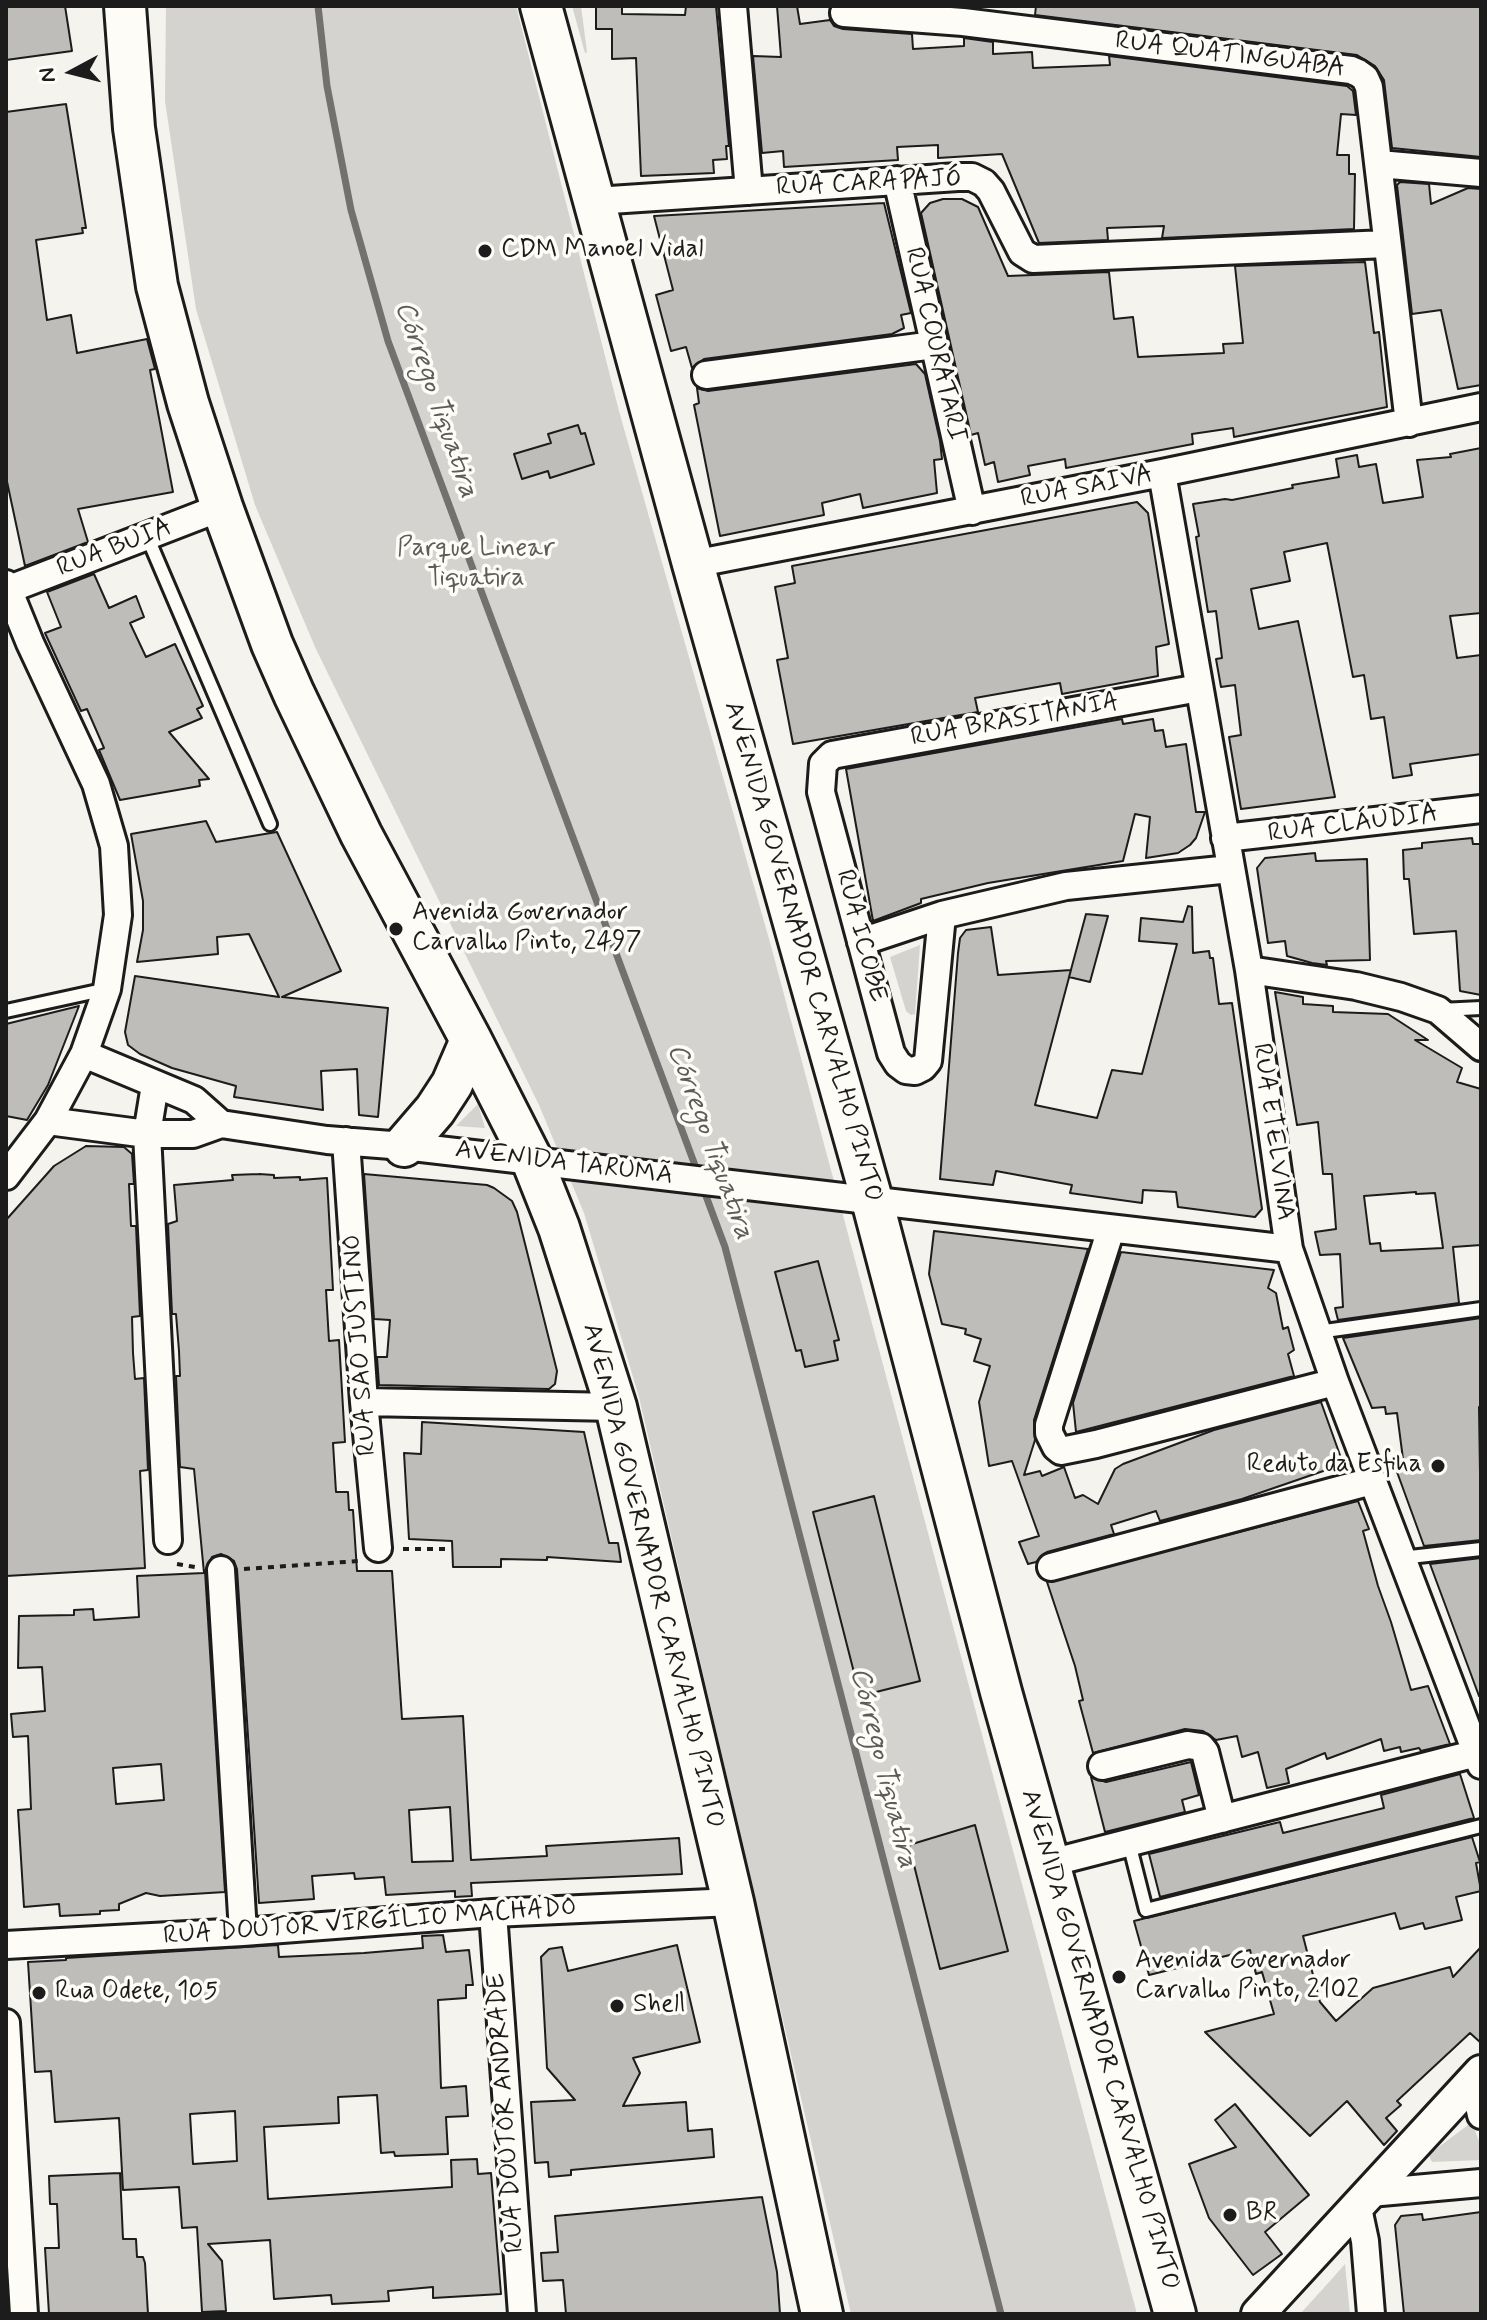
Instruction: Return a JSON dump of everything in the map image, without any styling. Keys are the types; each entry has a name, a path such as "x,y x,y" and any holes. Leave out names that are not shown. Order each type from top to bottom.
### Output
{"main road":[{"name":"AVENIDA GOVERNADOR CARVALHO PINTO","path":"125,6 134,128 157,286 188,403 222,507 272,644 294,694 361,834 532,1160 559,1228 616,1407 733,1902 822,2314"},
{"name":"AVENIDA GOVERNADOR CARVALHO PINTO","path":"541,6 693,564 872,1200 1001,1692 1175,2314"},
{"path":"404,1146 435,1110 452,1084 471,1040"}],"street":[{"path":"733,6 749,191"},
{"name":"RUA QUATINGUABA","path":"844,13 963,22 1351,70 1365,78 1369,87 1379,164 1409,423"},
{"path":"1379,164 1481,173"},
{"name":"RUA CARAPAJÓ","path":"595,201 972,177 991,191 1022,252 1033,259 1387,244"},
{"name":"RUA COURATARI","path":"897,180 972,511"},
{"path":"706,375 934,345"},
{"name":"RUA SAIVA","path":"693,564 972,511 1481,407"},
{"name":"RUA ETELVINA","path":"1162,473 1249,970 1289,1249 1335,1382 1479,1759"},
{"name":"RUA BUIA","path":"7,587 222,507"},
{"path":"6,1176 48,1121 84,1054 107,989 118,915 114,846 96,784 7,587"},
{"name":"RUA BRASITANIA","path":"832,755 1199,688"},
{"name":"RUA ICOBE","path":"832,755 823,764 821,792 891,1053 906,1070 915,1071 928,1061 942,915"},
{"name":"RUA CLÁUDIA","path":"1225,838 1481,809"},
{"path":"861,942 942,915 1066,886 1230,869"},
{"path":"1249,970 1356,986 1438,1010 1481,1047"},
{"path":"84,1054 194,1100 221,1124"},
{"path":"155,1085 147,1134 168,1540"},
{"name":"AVENIDA TARUMÃ","path":"48,1121 147,1134 193,1134 221,1124 1289,1249"},
{"name":"RUA SÃO JUSTINO","path":"346,1141 364,1402 378,1548"},
{"path":"1111,1229 1049,1425 1049,1433 1061,1451 1335,1382"},
{"path":"364,1402 616,1407"},
{"path":"1051,1567 1372,1481"},
{"path":"221,1570 243,1932"},
{"path":"1102,1766 1188,1745 1201,1747 1205,1752 1222,1819"},
{"path":"1050,1863 1479,1759"},
{"name":"RUA DOUTOR VIRGÍLIO MACHADO","path":"6,1945 243,1932 493,1913 733,1902"},
{"name":"RUA DOUTOR ANDRADE","path":"493,1913 522,2314"},
{"path":"6,2023 24,2314"},
{"path":"1480,2072 1477,2097 1481,2115"},
{"path":"1258,2314 1480,2072"},
{"path":"1364,2201 1481,2183"},
{"path":"1364,2201 1371,2314"}],"lane":[{"path":"147,536 270,824"},
{"path":"6,1011 107,989"},
{"path":"1438,1010 1481,1008"},
{"path":"1317,1332 1481,1309"},
{"path":"1401,1558 1481,1549"},
{"path":"1129,1843 1146,1910 1481,1826"}],"path":[{"path":"168,1540 175,1563 221,1570 372,1560 377,1556 378,1548 445,1549"}],"green space":[{"name":"Parque Linear Tiquatira","path":"166,6 516,6 619,411 771,946 1137,2314 851,2314 639,1397 584,1213 539,1105 315,647 255,505 196,309 165,101"},
{"path":"572,6 581,6 585,53"},
{"path":"920,945 915,1014 911,1015 906,1011 890,957"},
{"path":"478,1104 485,1128 456,1126"},
{"path":"1472,2122 1481,2147 1481,2160 1432,2162 1429,2156 1432,2152"},
{"path":"1345,2264 1350,2314 1300,2314 1330,2281"}],"building":[{"path":"6,6 65,6 72,51 6,60"},
{"path":"596,6 622,6 622,14 685,15 686,6 716,6 729,146 726,146 727,159 713,160 714,173 641,176 636,58 612,59 612,29 596,29"},
{"path":"777,6 797,6 800,24 830,20 834,26 843,29 912,34 913,49 964,46 964,38 993,42 993,54 1032,52 1033,68 1110,65 1109,56 1347,86 1353,91 1356,115 1341,114 1337,155 1349,155 1349,174 1355,174 1354,229 1162,238 1164,226 1107,228 1108,240 1039,243 1002,154 938,158 938,145 897,147 898,160 784,167 783,151 762,153 753,56 781,57"},
{"path":"1036,6 1481,6 1481,157 1392,148 1384,80 1375,66 1357,55 1035,15"},
{"path":"66,104 86,228 82,228 83,233 36,240 47,320 71,315 77,353 147,339 155,369 150,370 173,492 78,509 88,542 25,566 6,477 6,112"},
{"path":"1400,182 1429,184 1431,204 1468,188 1481,189 1481,385 1458,389 1441,310 1412,314 1397,185"},
{"path":"962,199 978,207 1008,276 1109,272 1114,319 1133,317 1138,357 1224,353 1223,344 1243,343 1235,266 1365,262 1374,333 1379,332 1387,407 1234,437 1233,428 1192,434 1193,444 1066,468 1065,459 1028,466 1030,475 998,482 994,462 985,465 978,433 971,435 921,213 930,203"},
{"path":"884,203 911,313 901,315 904,328 892,334 704,359 692,368 686,347 671,351 656,295 673,290 654,216"},
{"path":"916,364 925,374 940,441 942,459 934,460 937,493 863,508 860,494 822,503 824,515 720,536 694,405 699,403 697,388 708,391"},
{"path":"578,425 581,434 585,433 594,464 550,478 548,471 522,479 514,454 551,443 548,434"},
{"path":"1481,448 1481,613 1450,616 1457,658 1481,655 1481,754 1410,764 1412,775 1393,778 1384,717 1371,719 1364,675 1353,677 1327,543 1284,552 1290,581 1251,589 1259,629 1298,621 1335,797 1241,809 1229,737 1241,735 1235,685 1221,687 1216,659 1222,658 1216,611 1208,612 1193,504 1232,500 1339,477 1336,459 1357,455 1359,467 1376,464 1383,503 1423,497 1417,460 1451,457 1450,454"},
{"path":"1137,502 1148,513 1169,644 1156,647 1158,676 1062,694 1060,683 975,698 978,712 793,744 777,660 788,658 775,587 795,583 792,566"},
{"path":"94,574 109,608 136,596 144,617 130,623 146,657 175,644 203,706 197,709 202,718 169,732 209,779 199,780 200,786 120,800 99,750 104,748 87,709 81,711 45,633 61,627 47,592"},
{"path":"1122,719 1123,724 1153,719 1155,731 1163,730 1166,747 1186,744 1196,812 1205,812 1196,838 1190,845 1178,853 1146,858 1150,817 1135,814 1123,861 988,883 921,899 921,903 873,921 846,769"},
{"path":"206,821 216,842 277,832 341,971 282,997 388,1008 378,1117 359,1115 357,1069 321,1071 323,1110 234,1097 236,1086 172,1068 140,1054 128,1045 125,1032 135,976 279,997 249,934 217,937 218,954 137,962 143,930 143,901 131,834"},
{"path":"1472,838 1473,844 1481,844 1481,995 1460,991 1456,931 1414,934 1409,879 1404,879 1403,850 1422,848 1422,843"},
{"path":"1315,853 1316,861 1367,859 1370,960 1326,961 1327,965 1312,963 1287,956 1285,941 1268,943 1257,868 1265,858"},
{"path":"1188,906 1192,907 1193,953 1209,951 1210,958 1213,958 1219,1004 1232,1003 1262,1209 1255,1217 1178,1207 1176,1192 1143,1190 1142,1203 1070,1193 1072,1185 996,1171 993,1185 940,1179 958,953 960,938 966,930 991,927 998,975 1071,970 1035,1105 1097,1118 1112,1070 1142,1074 1177,944 1139,941 1141,918 1183,922"},
{"path":"1086,914 1108,916 1090,982 1069,977"},
{"path":"1275,992 1303,997 1303,1004 1333,1006 1333,1012 1388,1014 1428,1040 1415,1040 1462,1068 1457,1082 1481,1089 1481,1245 1453,1247 1459,1303 1338,1320 1335,1308 1343,1307 1340,1254 1320,1255 1315,1232 1336,1229 1332,1174 1323,1174 1318,1122 1297,1125","holes":["1435,1193 1443,1248 1381,1251 1380,1243 1370,1244 1364,1196"]},
{"path":"79,1006 48,1085 27,1120 6,1116 6,1024"},
{"path":"86,1146 124,1147 132,1154 134,1184 129,1184 131,1226 136,1226 140,1316 132,1317 133,1353 135,1379 144,1378 148,1470 140,1471 145,1568 6,1576 6,1220 54,1166"},
{"path":"364,1174 487,1185 512,1201 557,1371 555,1384 549,1389 379,1385 377,1357 387,1357 390,1320 374,1319"},
{"path":"232,1175 274,1175 274,1178 300,1177 300,1180 327,1178 333,1290 326,1290 329,1341 339,1340 345,1442 333,1443 336,1492 348,1492 349,1510 353,1510 357,1571 392,1571 402,1719 463,1716 471,1860 547,1856 546,1846 679,1838 682,1874 471,1883 472,1896 455,1897 455,1891 386,1895 384,1877 355,1879 354,1873 312,1876 314,1899 259,1903 237,1569 234,1561 221,1554 212,1557 205,1571 225,1892 160,1896 146,1893 119,1904 119,1910 100,1911 100,1914 60,1916 59,1904 24,1907 18,1810 31,1809 28,1736 13,1737 11,1714 45,1711 42,1667 18,1668 19,1616 74,1615 74,1610 93,1609 94,1620 139,1617 137,1576 204,1573 194,1469 180,1467 176,1376 180,1376 179,1351 176,1314 172,1314 168,1224 177,1221 174,1185 233,1180","holes":["161,1764 164,1800 116,1804 113,1768","450,1807 453,1861 412,1862 409,1810"]},
{"path":"934,1231 1088,1249 1034,1420 1035,1440 1024,1475 1040,1471 1042,1476 1064,1467 1075,1498 1083,1495 1098,1504 1115,1469 1123,1464 1214,1430 1321,1402 1341,1458 1330,1462 1332,1468 1242,1499 1160,1521 1156,1511 1111,1525 1114,1534 1047,1552 1036,1562 1028,1564 1019,1542 1039,1536 1012,1461 989,1466 979,1402 990,1366 974,1361 981,1339 965,1334 966,1329 942,1324 929,1274"},
{"path":"1121,1252 1274,1270 1268,1288 1276,1293 1283,1329 1288,1327 1294,1350 1288,1354 1294,1376 1076,1432 1073,1403"},
{"path":"818,1261 839,1340 834,1341 838,1360 805,1367 801,1350 796,1351 775,1272"},
{"path":"1481,1318 1481,1540 1424,1546 1393,1461 1403,1459 1397,1413 1386,1414 1385,1407 1372,1408 1343,1338"},
{"path":"422,1422 584,1432 609,1543 618,1543 621,1562 547,1557 547,1560 501,1559 501,1567 453,1567 452,1541 409,1539 404,1453 421,1454"},
{"path":"874,1496 920,1681 860,1696 813,1512"},
{"path":"1358,1501 1369,1529 1363,1531 1378,1586 1411,1690 1428,1686 1450,1744 1421,1751 1419,1748 1401,1752 1400,1747 1384,1751 1381,1739 1327,1759 1325,1753 1286,1769 1289,1783 1267,1788 1258,1752 1242,1757 1237,1736 1216,1740 1203,1731 1185,1729 1093,1753 1079,1701 1083,1700 1075,1666 1047,1582"},
{"path":"1481,1558 1481,1695 1479,1696 1430,1564"},
{"path":"1191,1762 1199,1795 1182,1800 1185,1812 1105,1832 1091,1777 1106,1782"},
{"path":"1460,1774 1474,1818 1160,1897 1149,1854 1280,1822 1283,1833 1384,1808 1381,1795"},
{"path":"975,1825 1008,1951 940,1969 909,1845"},
{"path":"1472,1837 1480,1862 1476,1863 1481,1891 1456,1897 1462,1920 1425,1929 1423,1923 1400,1929 1395,1913 1303,1936 1320,2002 1336,2021 1373,1988 1450,1967 1453,1977 1481,1947 1481,2043 1470,2033 1397,2101 1401,2105 1386,2118 1397,2131 1384,2145 1347,2101 1310,2136 1205,2032 1274,2014 1262,1972 1256,1974 1250,1950 1149,1975 1134,1921"},
{"path":"443,1935 446,1952 469,1950 473,1985 466,1985 466,1998 438,2000 441,2088 466,2086 468,2116 446,2117 448,2154 395,2156 394,2152 381,2153 377,2095 338,2097 339,2123 264,2127 268,2199 452,2187 451,2160 477,2159 478,2174 491,2173 501,2294 433,2298 433,2287 388,2291 389,2301 332,2304 331,2295 274,2299 270,2240 208,2244 222,2261 226,2311 202,2312 197,2227 182,2228 179,2187 123,2190 119,2118 55,2122 51,2071 35,2072 28,1962 278,1945 279,1957 364,1953 423,1948 422,1936","holes":["235,2111 237,2161 193,2164 190,2114"]},
{"path":"677,1945 700,2042 633,2058 640,2073 623,2106 686,2102 688,2131 712,2129 714,2157 571,2170 571,2175 549,2177 548,2162 535,2163 531,2102 575,2100 547,2068 541,1957 549,1949 562,1947 568,1971"},
{"path":"1235,2104 1309,2195 1265,2232 1282,2254 1253,2275 1209,2218 1189,2164 1236,2147 1215,2120"},
{"path":"120,2173 123,2239 136,2239 137,2257 143,2257 145,2263 148,2314 49,2314 45,2248 59,2248 57,2204 50,2204 49,2176"},
{"path":"762,2197 777,2272 780,2314 566,2314 563,2280 543,2281 541,2253 558,2252 555,2216"},
{"path":"1481,2212 1481,2314 1404,2314 1395,2225 1401,2216 1422,2214 1423,2220"}],"waterway":[{"name":"Córrego Tiquatira","path":"318,6 327,86 351,210 388,341 699,1176"},
{"name":"Córrego Tiquatira","path":"703,1188 725,1247 1001,2314"}],"place":[{"name":"CDM Manoel Vidal","path":"485,251"},
{"name":"Avenida Governador Carvalho Pinto, 2497","path":"396,929"},
{"name":"Reduto da Esfiha","path":"1438,1466"},
{"name":"Avenida Governador Carvalho Pinto, 2102","path":"1119,1977"},
{"name":"Rua Odete, 105","path":"39,1993"},
{"name":"Shell","path":"617,2006"},
{"name":"BR","path":"1230,2215"}]}
